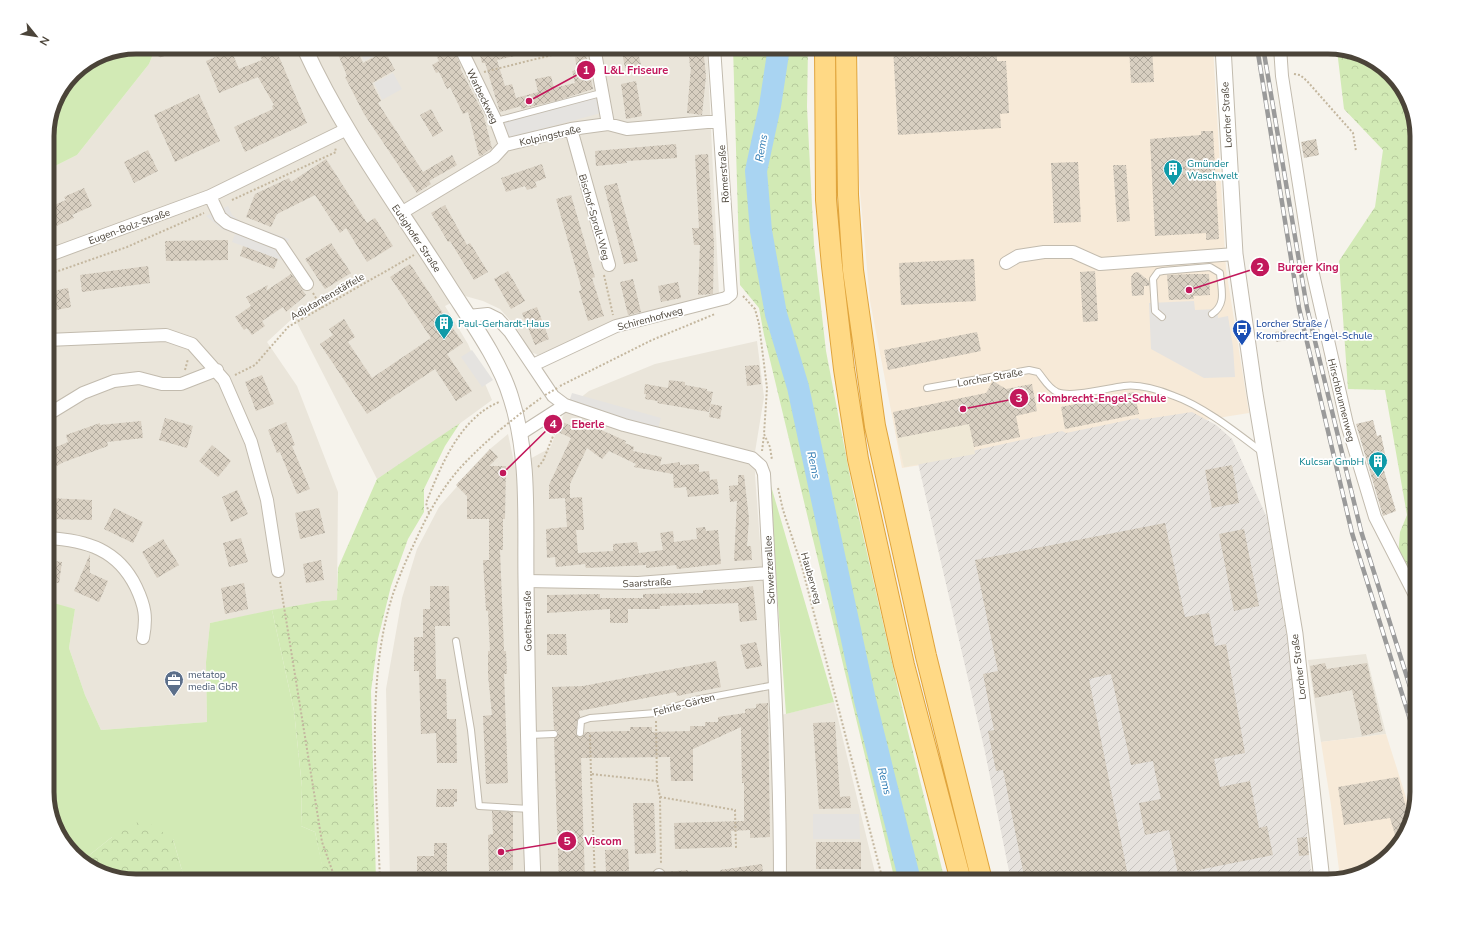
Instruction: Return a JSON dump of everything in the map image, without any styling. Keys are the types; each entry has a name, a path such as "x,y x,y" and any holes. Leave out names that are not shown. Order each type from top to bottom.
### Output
{"highway":[{"path":"825,54 825,164 831,258 844,369 858,459 904,665 959,874"},
{"path":"846,54 846,145 852,248 875,426 924,648 980,874"},
{"path":"966,812 989,874"}],"street":[{"name":"Eutighofer Straße","path":"307,54 320,81 347,129 468,316 500,371 511,397 520,434"},
{"name":"Warbeckweg","path":"463,54 496,121 505,145"},
{"path":"595,54 601,93 608,124"},
{"name":"Römerstraße","path":"714,54 731,287 731,294 726,298"},
{"name":"Lorcher Straße","path":"1223,54 1235,254 1294,634 1321,874"},
{"name":"Hirschbrunnenweg","path":"1280,54 1282,76 1313,274 1347,424 1375,517 1410,586"},
{"name":"Kolpingstraße","path":"400,213 494,157 505,145 571,129 608,124 627,129 719,121"},
{"name":"Eugen-Bolz-Straße","path":"54,253 210,196 347,129"},
{"name":"Bischof-Sproll-Weg","path":"571,129 609,265"},
{"path":"210,196 220,216 227,223 280,244 307,284"},
{"path":"1006,263 1018,256 1044,252 1073,252 1100,264 1235,254"},
{"name":"Schirenhofweg","path":"533,365 616,326 726,298"},
{"name":"Schwerzerallee","path":"468,316 488,314 498,319 510,332 553,396 565,405 624,425 752,458 761,466 764,474 775,685 780,874"},
{"path":"54,340 166,335 192,344 217,370 224,380 251,442 267,500 278,571"},
{"path":"54,411 83,394 114,381 139,378 162,384 181,384 217,370"},
{"path":"520,434 565,405"},
{"name":"Goethestraße","path":"520,434 526,484 526,581 530,809 533,874"},
{"path":"54,538 66,539 104,551 128,572 144,603 146,622 143,638"},
{"name":"Saarstraße","path":"526,581 638,583 769,573"}],"lane":[{"path":"496,121 601,93"},
{"path":"1162,317 1155,311 1153,278 1163,271 1210,267 1220,273 1222,302 1220,308 1212,314"},
{"name":"Lorcher Straße","path":"927,388 1029,370 1038,372 1051,389 1059,393 1096,391 1125,386 1149,388 1176,396 1208,414 1228,426 1265,454"},
{"path":"456,641 471,730 479,806 530,809"},
{"name":"Fehrle-Gärten","path":"590,718 656,713 695,700 775,685"},
{"path":"580,733 581,721 590,718"},
{"path":"529,735 554,734"}],"path":[{"path":"473,75 552,54"},
{"path":"1282,76 1292,74 1300,75 1307,81 1353,133 1356,151"},
{"name":"Adjutantenstäffele","path":"224,380 255,365 288,327 425,248"},
{"name":"Bischof-Sproll-Weg","path":"609,265 603,277 616,326"},
{"path":"307,284 322,308"},
{"path":"731,287 739,292 755,309 759,324 767,388 764,434 770,447 772,461"},
{"path":"380,874 375,724 377,682 383,638 392,595 405,562 429,513 461,468 501,429 530,406 559,387 652,340 711,317 719,311 726,298"},
{"path":"181,384 192,344"},
{"path":"429,513 426,503 450,449 471,421 493,404 511,397"},
{"path":"526,484 543,461 565,405"},
{"name":"Hauberweg","path":"777,482 782,510 802,568 881,874"},
{"path":"278,571 322,842 333,874"},
{"path":"656,713 657,781 660,797 662,852 659,874"},
{"path":"590,718 595,874"},
{"path":"591,774 657,781"},
{"path":"660,797 735,810 736,848"}],"shaded area":[{"path":"153,54 707,54 719,294 600,328 538,355 531,352 516,327 500,309 483,301 465,296 445,306 468,344 492,400 429,446 377,479 294,317 267,342 297,386 338,492 337,600 322,601 210,623 206,662 207,722 101,730 85,695 69,648 75,609 54,604 54,166 77,155 149,64"},
{"path":"361,54 378,54 364,61"},
{"path":"859,54 1213,54 1226,269 1249,413 902,468 870,301 857,159"},
{"path":"393,73 402,89 382,100 374,83"},
{"path":"595,93 601,113 508,138 502,116"},
{"path":"228,206 232,215 240,221 289,239 281,260 232,242 235,234 222,229 206,216"},
{"path":"1194,301 1195,310 1217,309 1218,318 1228,316 1233,347 1235,377 1204,378 1151,349 1149,303"},
{"path":"757,341 764,397 755,452 755,475 773,717 834,702 875,874 390,874 386,689 402,598 417,549 439,507 490,449 508,434 515,467 550,448 566,409 589,391 655,364"},
{"path":"472,350 493,380 482,387 461,357"},
{"path":"572,393 661,418 658,428 569,402"},
{"path":"1192,412 1216,425 1232,439 1267,518 1286,631 1310,808 1307,837 1311,874 1010,874 985,752 918,463 1062,431 1066,433 1138,418 1140,420"},
{"path":"968,414 975,454 904,467 895,429"},
{"path":"1366,654 1386,734 1321,742 1308,660"},
{"path":"1386,734 1409,805 1404,823 1399,833 1386,850 1369,863 1359,868 1339,873 1331,805 1321,742"},
{"path":"813,814 859,814 860,839 813,839"},
{"path":"811,873 861,873 861,874"}],"green space":[{"path":"131,54 153,54 149,64 77,155 54,166 54,131 58,110 62,100 74,82 95,65 110,58"},
{"path":"733,54 808,54 807,107 814,245 826,351 852,487 906,724 943,874 893,874 764,335 759,308 740,285"},
{"path":"1338,55 1359,60 1369,65 1390,82 1402,100 1406,110 1410,131 1410,579 1398,556 1400,532 1407,515 1385,390 1348,389 1339,261 1375,207 1383,150 1344,109"},
{"path":"460,423 445,446 424,489 424,512 408,539 391,586 378,639 371,691 376,874 324,874 315,832 301,826 302,787 294,711 272,610 322,601 337,600 338,568 377,479"},
{"path":"769,479 834,702 786,714"},
{"path":"54,603 75,609 69,648 85,695 101,730 207,722 206,662 210,623 272,610 294,711 302,787 301,826 315,832 324,874 183,874 173,839 112,837 87,857 71,842 62,828 58,818 54,797"},
{"path":"143,819 173,839 183,874 125,873 105,868 87,857 112,837"}],"building":[{"path":"222,54 233,54 239,69 262,60 260,54 278,54 307,123 245,152 234,127 273,109 272,106 274,105 258,77 219,93 206,61"},
{"path":"338,54 359,54 363,63 380,54 387,54 395,70 372,83 381,101 378,103 423,172 452,155 457,165 429,181 431,184 417,193 364,114 345,77 347,76"},
{"path":"436,54 456,54 461,67 460,68 483,113 492,148 481,156 479,156 468,112 463,114 450,87 447,89 439,72 436,73 432,65 439,61"},
{"path":"480,54 524,54 497,60 505,86 512,84 516,98 538,92 535,79 551,76 554,88 575,83 572,71 577,70 575,57 586,55 593,89 559,100 521,109 521,106 500,112 485,63 482,63"},
{"path":"622,54 639,54 641,65 625,68"},
{"path":"689,54 704,54 706,76 702,115 687,113 690,67"},
{"path":"893,54 997,54 997,61 1006,61 1009,113 1000,114 1001,128 898,135"},
{"path":"1129,54 1152,54 1154,82 1131,83"},
{"path":"636,81 642,116 626,119 621,84"},
{"path":"199,94 220,141 175,162 154,115"},
{"path":"431,109 443,131 433,137 420,115"},
{"name":"Gmünder Waschwelt","path":"1201,131 1213,131 1219,239 1206,240 1206,233 1155,236 1150,139 1201,135"},
{"path":"1316,139 1319,155 1304,158 1301,142"},
{"path":"676,144 677,158 626,161 627,163 596,166 595,151"},
{"path":"148,150 158,171 134,183 124,162"},
{"path":"708,154 714,244 713,294 698,295 700,245 694,245 692,228 699,228 695,155"},
{"path":"326,159 367,223 375,218 393,246 367,262 346,228 340,233 315,195 277,214 271,227 246,217 255,194 289,178 291,182"},
{"path":"1078,162 1081,222 1054,223 1051,163"},
{"path":"542,164 546,178 535,182 537,187 527,190 525,186 506,192 501,178"},
{"path":"1113,165 1126,165 1130,221 1117,222"},
{"path":"617,183 638,261 624,264 604,186"},
{"path":"84,188 92,206 72,215 74,218 54,227 54,205 66,200 64,197"},
{"path":"571,195 595,277 592,278 604,316 588,321 579,291 582,290 556,199"},
{"path":"445,205 467,245 470,243 488,272 474,280 450,241 448,242 431,213"},
{"path":"228,240 228,260 166,261 165,241"},
{"path":"331,243 351,273 325,289 305,259"},
{"path":"243,246 278,259 274,269 240,256"},
{"path":"974,259 976,301 901,305 899,263"},
{"name":"Paul-Gerhardt-Haus","path":"410,264 463,343 447,354 472,391 456,401 435,369 367,414 320,344 333,335 329,329 344,319 355,337 348,342 372,378 431,338 390,277"},
{"path":"148,266 150,283 82,292 80,275"},
{"path":"508,271 525,301 511,309 494,279"},
{"path":"1095,271 1098,321 1083,322 1080,272"},
{"path":"1138,272 1149,281 1149,286 1144,286 1144,295 1132,296 1131,277 1134,273"},
{"path":"291,274 306,295 286,312 283,307 262,321 265,326 252,335 247,328 244,330 235,317 251,306 246,297 268,285 266,291"},
{"path":"1209,274 1210,295 1193,296 1194,299 1169,300 1167,275"},
{"path":"633,279 641,312 628,315 620,282"},
{"path":"678,282 681,298 661,302 658,286"},
{"path":"68,288 71,307 54,311 54,291"},
{"path":"537,307 549,339 535,345 522,313"},
{"path":"1286,330 1288,340 1276,342 1275,332"},
{"path":"977,332 981,351 888,370 884,350"},
{"path":"759,365 761,384 747,386 745,366"},
{"path":"262,375 274,404 256,411 245,382"},
{"path":"669,380 685,382 685,385 707,389 707,391 713,392 709,412 657,403 658,401 645,399 645,384 668,388"},
{"path":"993,381 1006,389 1032,384 1037,411 1016,416 1020,437 974,447 969,424 898,438 893,412 986,393"},
{"path":"1134,392 1139,414 1065,429 1061,407"},
{"path":"711,404 722,406 720,419 709,417"},
{"path":"165,418 193,426 187,448 159,440"},
{"name":"Kulcsar GmbH","path":"1373,420 1377,436 1381,435 1387,463 1382,464 1396,511 1383,516 1356,424"},
{"path":"141,421 143,438 107,442 108,446 64,462 54,467 54,448 68,442 66,435 100,423 100,425"},
{"path":"581,421 626,441 625,443 634,447 633,451 662,457 660,465 680,462 680,465 699,464 699,472 709,471 710,480 717,479 719,494 688,497 686,487 674,488 673,474 634,467 636,464 609,451 602,459 587,448 570,484 570,498 582,497 584,530 576,530 578,553 613,551 613,544 637,542 639,553 663,550 660,533 673,531 674,542 697,539 696,528 705,527 706,531 718,530 721,564 677,569 676,565 646,568 646,565 586,568 585,564 556,567 555,557 547,558 546,529 567,527 565,498 549,499 549,485 571,438 558,432 563,422 577,429"},
{"path":"286,422 295,445 292,446 310,489 297,494 280,452 277,453 268,430"},
{"path":"212,445 231,461 218,477 199,461"},
{"path":"490,449 498,457 489,466 506,466 503,550 500,550 504,651 506,651 507,674 504,674 508,783 486,784 483,716 492,715 488,675 488,651 490,651 488,611 486,611 483,560 489,560 489,519 467,519 467,496 456,485"},
{"path":"1232,465 1239,503 1212,508 1205,470"},
{"path":"738,475 744,475 749,519 747,546 751,546 752,560 734,561 737,501 730,502 729,486 738,485"},
{"path":"237,490 248,514 231,522 222,497"},
{"path":"54,498 92,500 92,520 54,519"},
{"path":"114,508 143,522 133,543 104,529"},
{"path":"319,508 325,533 300,539 295,513"},
{"path":"1165,523 1185,617 1209,613 1215,646 1226,644 1245,753 1214,759 1220,787 1250,781 1259,828 1267,826 1273,855 1178,874 1169,830 1145,835 1139,803 1161,799 1153,761 1131,765 1111,674 1089,679 1128,874 1024,874 1003,770 996,771 988,731 994,730 983,674 998,671 975,560"},
{"path":"1244,529 1259,606 1234,611 1219,534"},
{"path":"241,538 248,562 229,567 223,543"},
{"path":"163,539 179,565 157,578 142,552"},
{"path":"90,554 90,573 108,581 99,602 74,591"},
{"path":"321,560 324,580 306,583 303,564"},
{"path":"54,561 62,562 59,583 54,583"},
{"path":"244,583 248,609 225,614 221,588"},
{"path":"430,586 449,586 450,626 435,626 436,679 446,679 447,719 456,719 457,763 437,763 436,733 421,734 419,671 414,671 414,637 423,637 423,609 430,609"},
{"path":"753,586 757,620 740,622 738,603 660,606 660,609 628,609 628,623 610,623 610,609 547,613 547,595 600,594 600,598 643,598 643,594 703,593 703,590 737,589"},
{"path":"547,634 566,634 567,655 547,655"},
{"path":"756,642 762,666 746,669 740,645"},
{"path":"716,661 721,687 677,696 676,692 579,711 580,717 577,721 576,735 580,737 583,736 585,732 630,731 630,727 652,727 652,732 690,731 690,726 705,726 705,722 718,722 718,717 745,713 745,709 756,708 756,704 768,703 770,837 750,838 750,830 731,831 732,847 675,849 674,823 744,821 744,783 742,783 741,727 693,749 693,781 671,781 670,757 581,758 585,874 559,874 554,739 558,734 558,731 554,730 552,687 583,686"},
{"path":"1325,663 1327,669 1367,663 1383,731 1362,736 1352,690 1315,698 1310,666"},
{"path":"835,722 840,797 850,796 851,808 819,809 813,723"},
{"path":"1398,777 1407,812 1404,823 1396,838 1390,818 1344,825 1338,787"},
{"path":"437,789 457,789 457,802 454,802 454,807 436,807"},
{"path":"633,803 654,803 656,853 635,854"},
{"path":"492,811 513,812 513,870 489,871 488,835 493,834"},
{"path":"1307,837 1309,855 1299,856 1297,838"},
{"path":"816,842 861,842 861,869 816,869"},
{"path":"434,843 447,843 447,874 417,874 417,856 434,856"},
{"path":"628,849 629,871 606,872 605,850"},
{"path":"762,864 763,874 721,874 720,870"},
{"path":"688,870 688,874 666,874 666,872"}],"waterway":[{"name":"Rems","path":"778,54 770,106 756,171 761,231 776,314 798,387 865,700 908,874"}],"railway":[{"path":"1258,54 1299,308 1352,533 1410,719"},
{"path":"1264,54 1307,308 1361,531 1410,687"}],"place":[{"name":"L&L Friseure","path":"529,101"},
{"name":"Gmünder Waschwelt","path":"1173,186"},
{"name":"Burger King","path":"1189,290"},
{"name":"Paul-Gerhardt-Haus","path":"444,340"},
{"name":"Lorcher Straße / Krombrecht-Engel-Schule","path":"1242,346"},
{"name":"Kombrecht-Engel-Schule","path":"963,409"},
{"name":"Eberle","path":"503,473"},
{"name":"Kulcsar GmbH","path":"1378,478"},
{"name":"metatop media GbR","path":"174,697"},
{"name":"Viscom","path":"501,852"}]}
